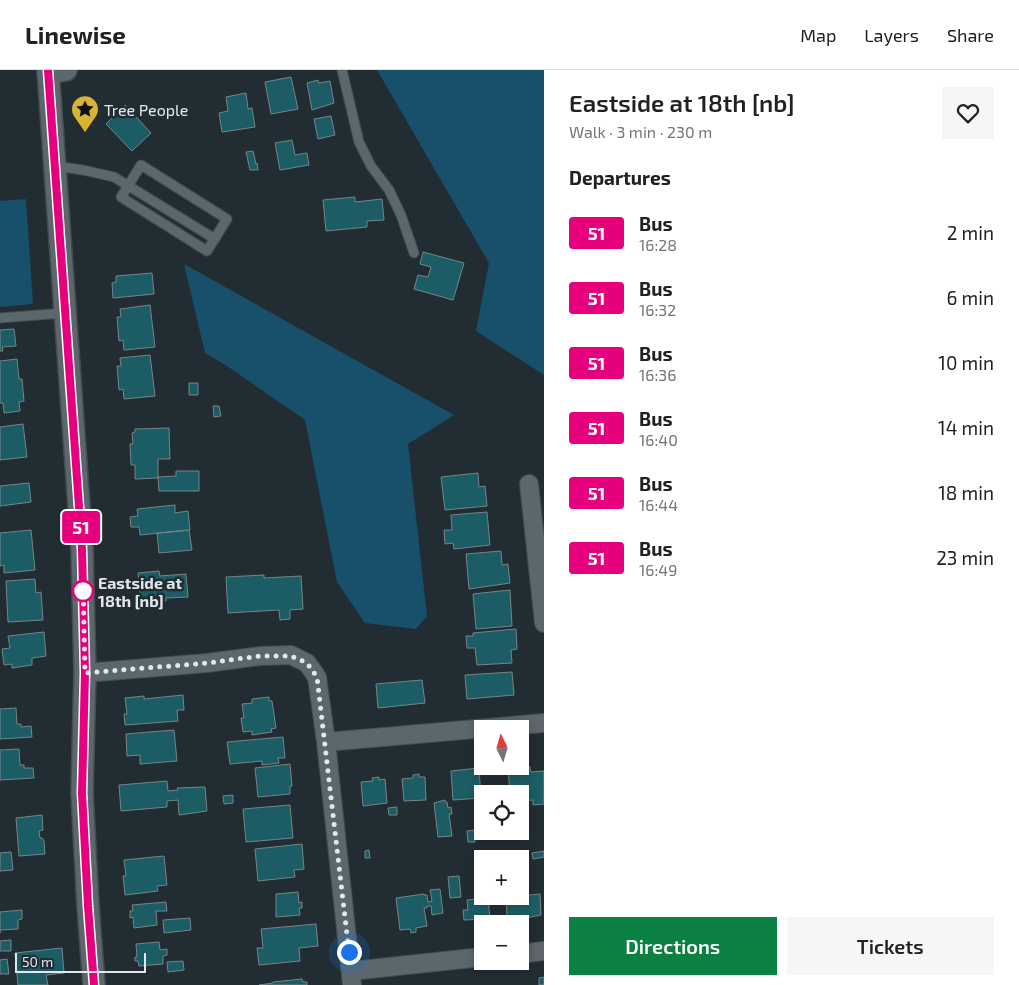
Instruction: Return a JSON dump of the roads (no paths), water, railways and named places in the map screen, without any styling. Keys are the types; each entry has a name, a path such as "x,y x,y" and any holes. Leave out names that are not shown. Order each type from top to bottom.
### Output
{"street":[{"path":"54,71 55,166 82,549 85,673 82,793 94,985"},
{"path":"529,484 544,623"},
{"path":"85,673 207,663 260,656 291,656 307,663 317,677 352,978 474,959"},
{"path":"326,742 544,723"},
{"path":"529,953 544,951"}],"lane":[{"path":"342,70 359,142 371,166 389,190 401,215 414,253"},
{"path":"141,165 227,220 215,239 207,252 120,197 141,165"},
{"path":"55,166 114,177 215,239"},
{"path":"0,318 65,313"}],"place":[{"name":"Tree People","path":"85,133"},
{"name":"Eastside at 18th [nb]","path":"83,591"}]}
